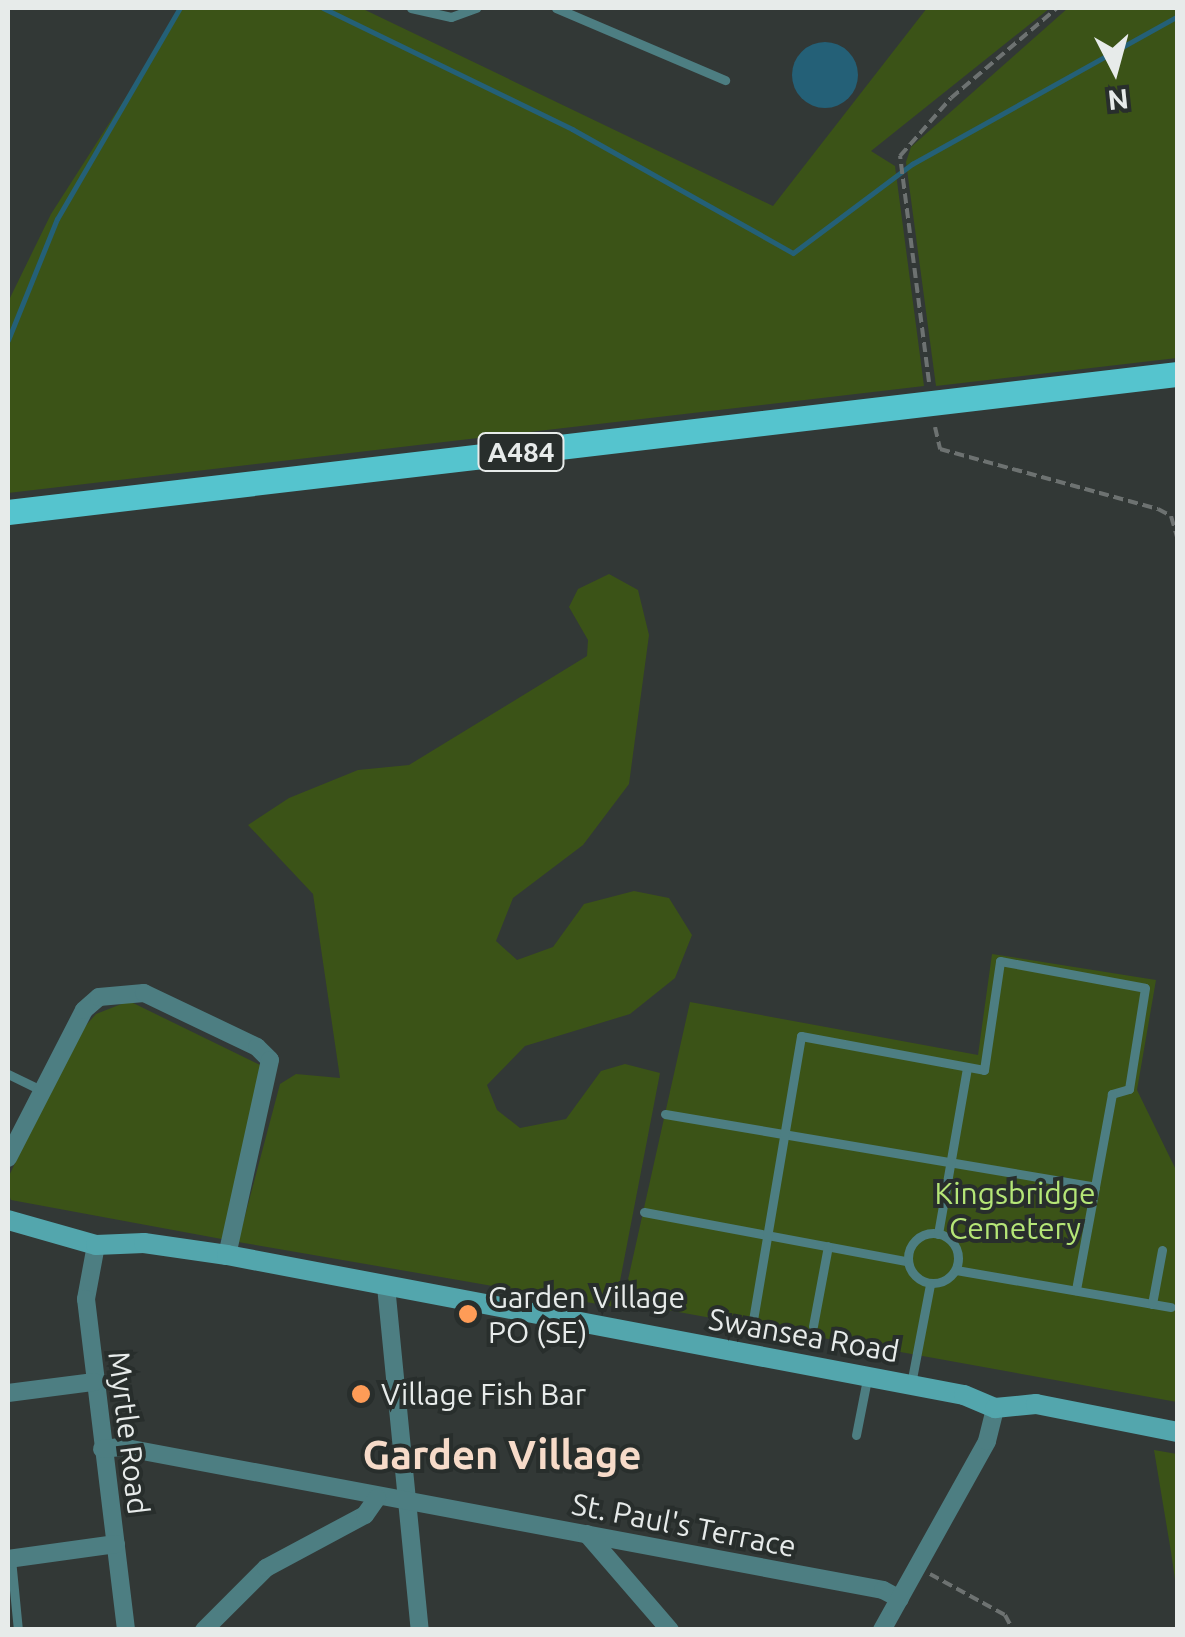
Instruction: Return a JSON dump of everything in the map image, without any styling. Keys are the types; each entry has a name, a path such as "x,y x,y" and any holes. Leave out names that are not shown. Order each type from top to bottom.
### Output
{"main road":[{"name":"A484","path":"8,512 1178,374"},
{"name":"Swansea Road","path":"8,1220 96,1246 144,1243 227,1255 911,1384 996,1408 1036,1404 1178,1432"}],"street":[{"path":"8,1158 40,1089 84,1010 120,992 144,993 257,1047 270,1060 271,1076 227,1255"},
{"name":"Myrtle Road","path":"96,1246 85,1288 126,1630"},
{"path":"386,1286 404,1502 420,1630"},
{"path":"8,1393 94,1382"},
{"path":"882,1630 987,1441 996,1408"},
{"name":"St. Paul's Terrace","path":"102,1449 121,1447 377,1498 587,1534 884,1590 900,1599"},
{"path":"204,1630 266,1568 365,1515 377,1498"},
{"path":"587,1534 591,1546 670,1630"},
{"path":"9,1559 116,1544"}],"lane":[{"path":"411,8 451,17 476,8"},
{"path":"556,8 724,80"},
{"path":"753,1320 801,1036 984,1070 1000,961 1145,988 1129,1089 1112,1094 1076,1290"},
{"path":"938,1234 967,1066"},
{"path":"8,1074 40,1089"},
{"path":"665,1114 1095,1187"},
{"path":"644,1212 907,1261"},
{"path":"907,1261 916,1239 938,1234 953,1244 956,1270"},
{"path":"814,1326 828,1246"},
{"path":"1152,1304 1162,1250"},
{"path":"907,1261 916,1278 930,1284"},
{"path":"930,1284 956,1270 1170,1307"},
{"path":"911,1384 930,1284"},
{"path":"856,1435 867,1377"},
{"path":"9,1559 18,1630"}],"path":[{"path":"930,382 924,318 898,165 904,148 951,98 1057,8"},
{"path":"935,427 940,449 1158,509 1171,516 1178,541"},
{"path":"918,1567 1005,1615 1013,1630"}],"green space":[{"path":"183,8 361,8 773,206 927,8 1050,8 871,151 895,166 924,386 8,493 8,302 51,214"},
{"path":"1068,8 1177,8 1177,358 936,386 906,162 911,147"},
{"path":"609,574 638,590 649,635 629,784 583,845 513,898 496,941 517,960 553,947 584,904 634,891 669,898 692,935 675,978 630,1014 525,1046 487,1085 497,1110 520,1128 566,1119 601,1071 625,1064 660,1073 615,1307 238,1242 280,1084 296,1074 340,1078 313,894 248,825 289,798 358,770 409,765 587,656 588,640 569,607 578,589"},
{"name":"Kingsbridge Cemetery","path":"992,954 1156,980 1137,1090 1177,1172 1177,1402 623,1302 690,1002 978,1055"},
{"path":"129,1001 260,1065 227,1240 11,1200 8,1193 8,1178 74,1039 96,1014"},
{"path":"1154,1450 1177,1454 1177,1593 1171,1552"}],"water":[{"path":"825,42 849,51 858,75 849,99 825,108 801,99 792,75 801,51"}],"waterway":[{"path":"8,340 57,219 180,8"},
{"path":"323,8 572,129 793,253 912,164 1178,16"}],"place":[{"name":"Garden Village PO (SE)","path":"468,1314"},
{"name":"Village Fish Bar","path":"361,1394"}],"district":[{"name":"Garden Village","path":"502,1455"}]}
